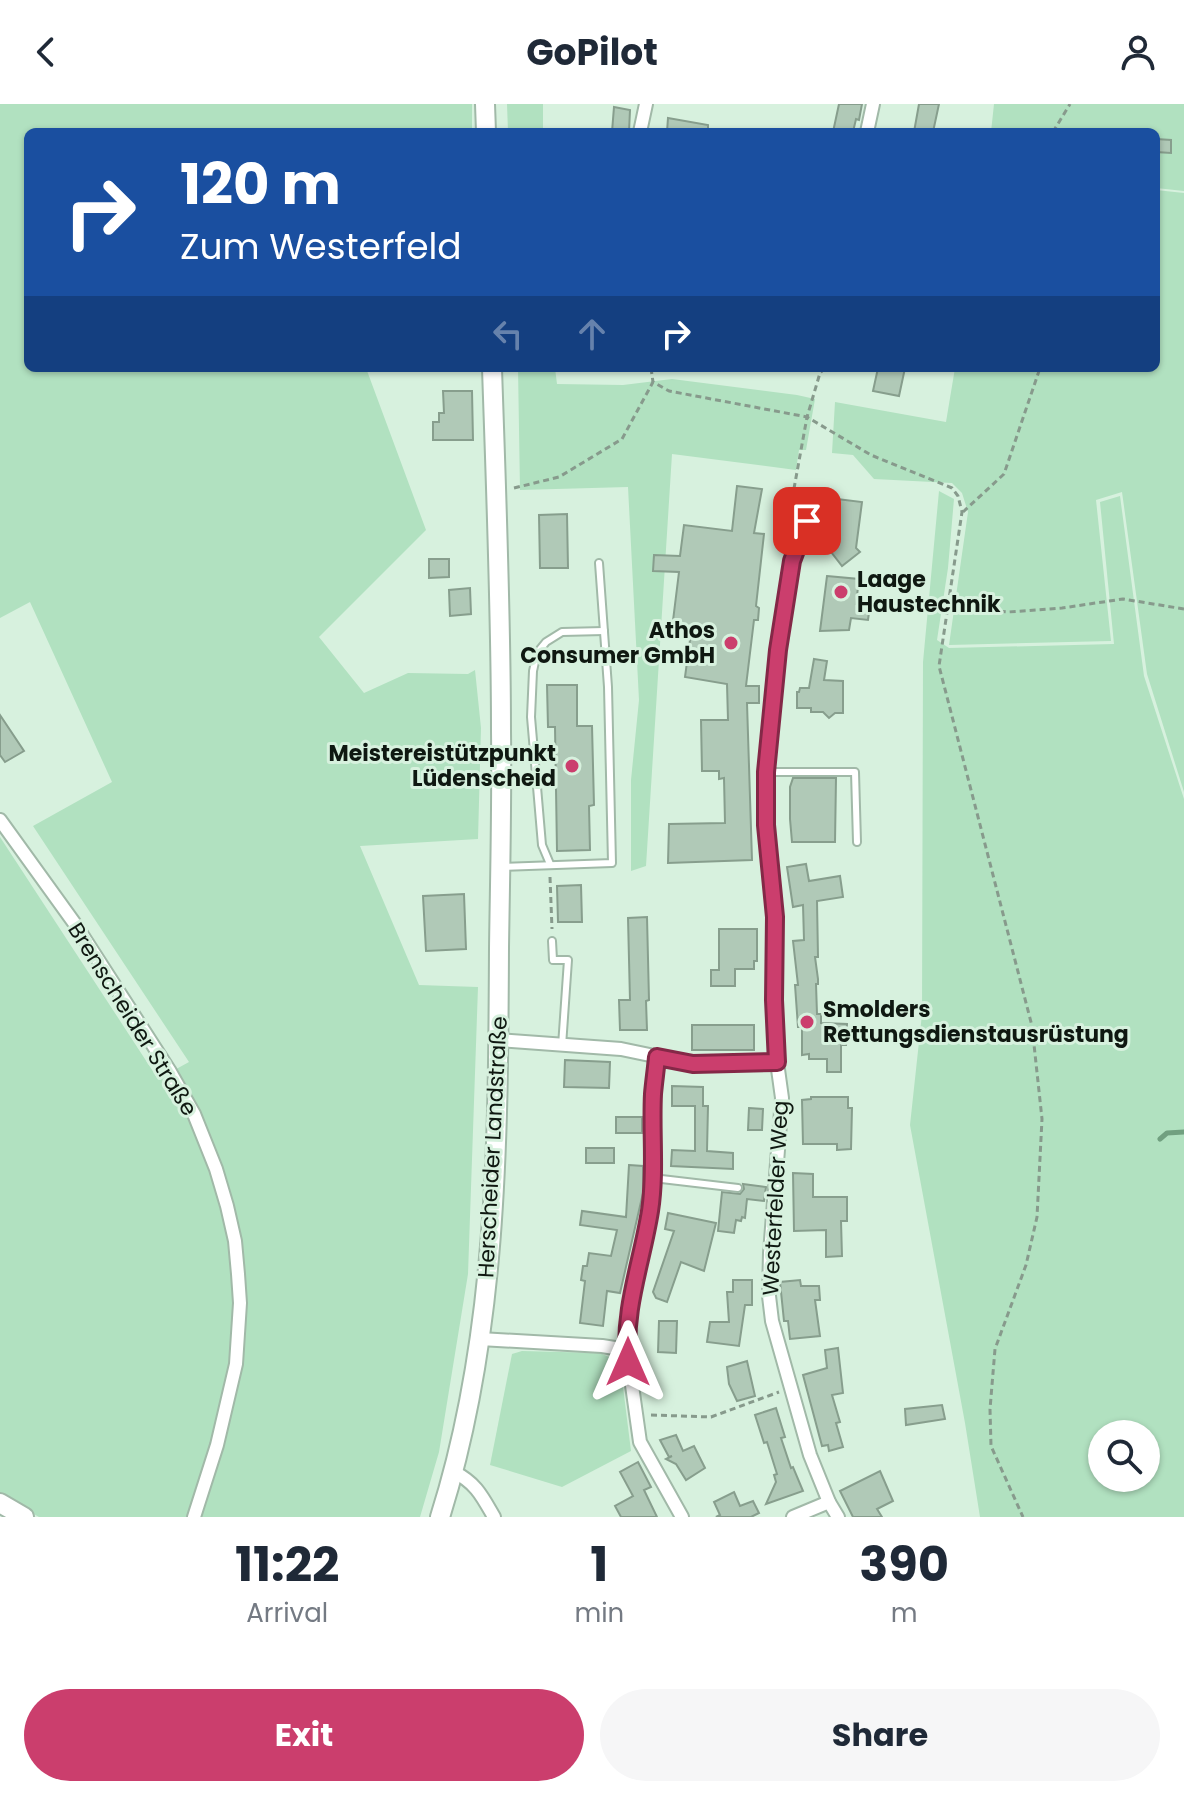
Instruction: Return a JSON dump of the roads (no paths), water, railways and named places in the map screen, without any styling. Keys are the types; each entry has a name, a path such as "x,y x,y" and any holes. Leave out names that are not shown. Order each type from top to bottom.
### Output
{"main road":[{"path":"485,104 486,128"},
{"name":"Herscheider Landstraße","path":"440,1517 454,1472 480,1339 494,1205 499,1040 501,703 492,372"},
{"path":"0,1503 24,1517"}],"street":[{"path":"641,128 646,104"},
{"path":"868,128 873,104"},
{"name":"Westerfelder Weg","path":"807,521 792,561 778,650 766,772 766,825 775,917 777,1062 782,1098 769,1296 772,1321 810,1455 838,1517"},
{"name":"Brenscheider Straße","path":"0,820 75,924 169,1070 194,1114 227,1206 235,1241 240,1303 236,1364 217,1445 194,1517"},
{"path":"499,1040 639,1051 693,1064 777,1062"},
{"path":"657,1057 650,1211 633,1284 626,1333 640,1442 682,1517"},
{"path":"480,1339 627,1350"},
{"path":"454,1472 475,1486 494,1517"},
{"path":"793,1517 829,1502"}],"lane":[{"path":"500,867 612,863 608,687 599,563"},
{"path":"550,864 542,845 531,717 537,653 546,642 562,632 604,631"},
{"path":"766,772 855,772 857,842"},
{"path":"552,941 553,960 568,960 562,1046"},
{"path":"653,1178 738,1188"}],"waterway":[{"path":"1160,1139 1167,1133 1184,1132"}],"place":[{"name":"Laage Haustechnik","path":"841,592"},
{"name":"Athos Consumer GmbH","path":"731,643"},
{"name":"Meistereistützpunkt Lüdenscheid","path":"572,766"},
{"name":"Smolders Rettungsdienstausrüstung","path":"807,1022"}]}
